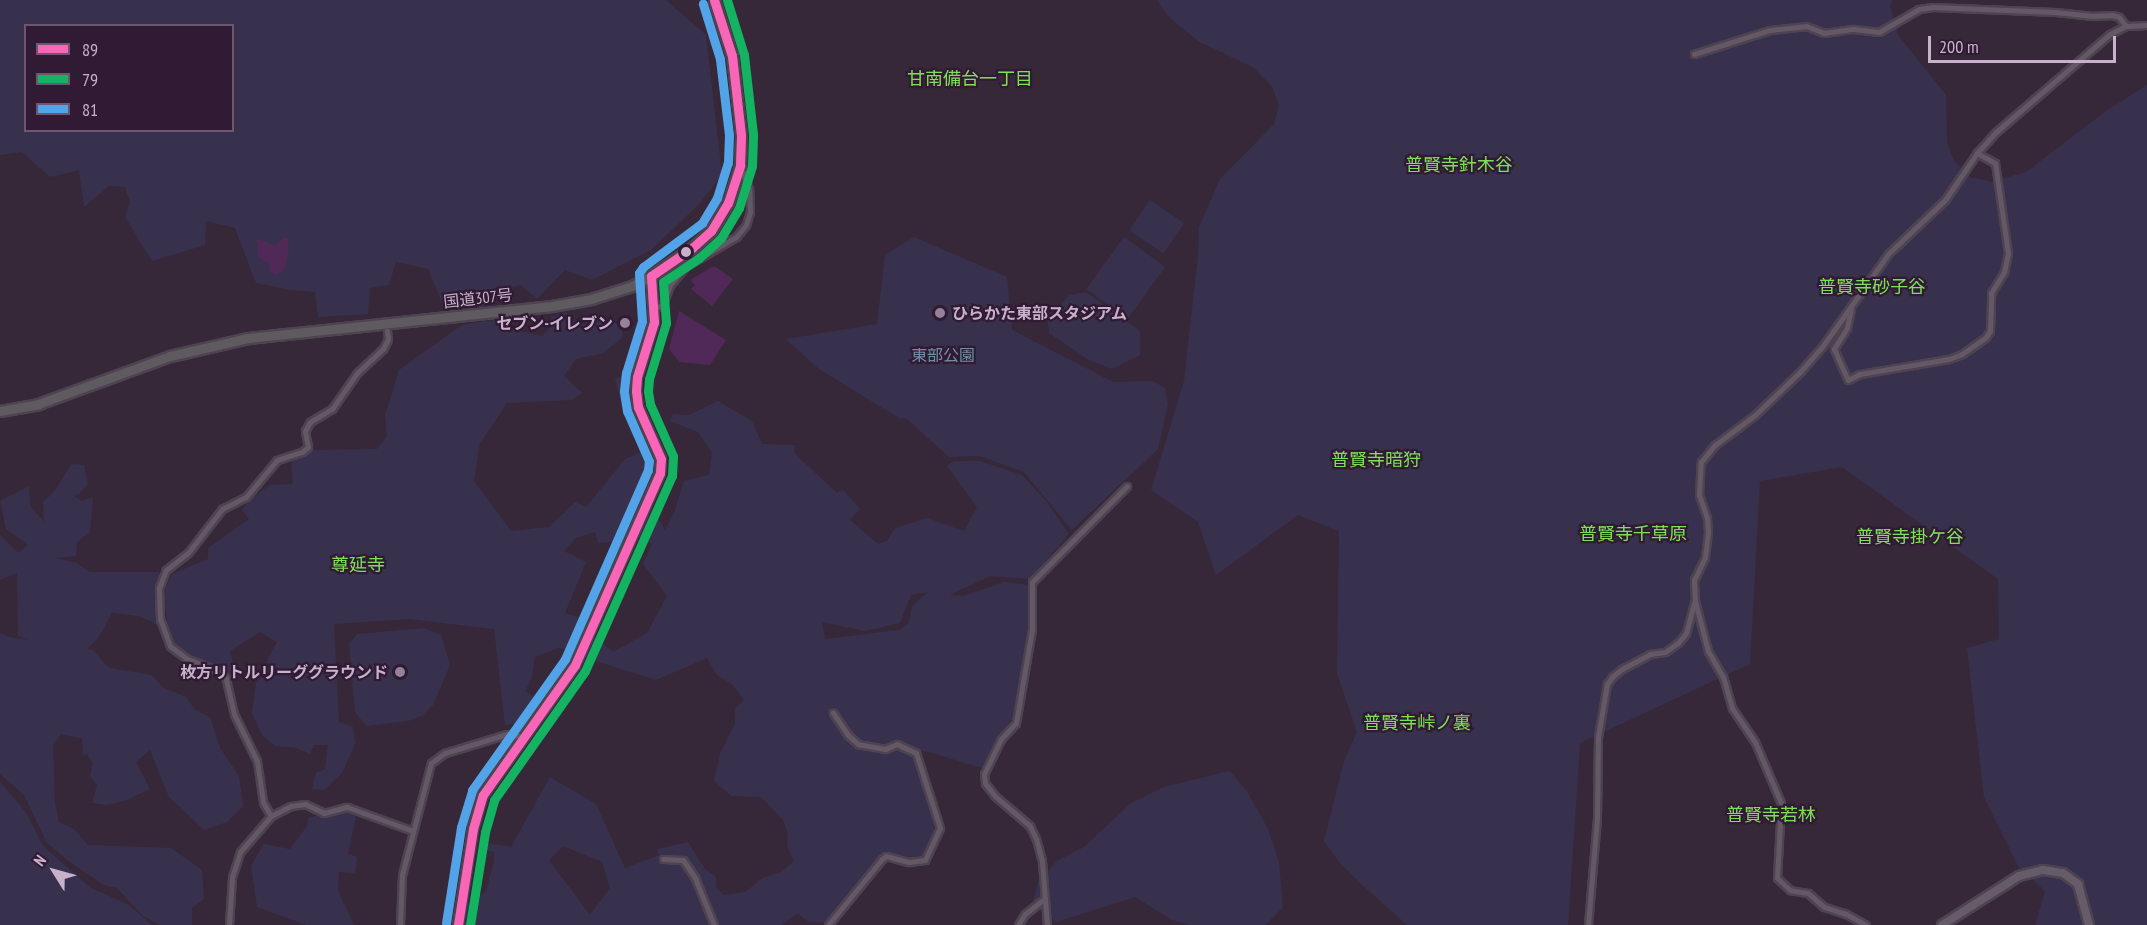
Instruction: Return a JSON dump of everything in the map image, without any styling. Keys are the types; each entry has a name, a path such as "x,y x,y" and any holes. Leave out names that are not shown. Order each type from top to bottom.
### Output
{"highway":[{"name":"国道307号","path":"0,411 38,404 170,356 248,338 552,306 591,299 632,286 651,276 692,248 711,231 728,203 740,165 741,135 732,56 714,0"}],"main road":[{"path":"458,925 473,829 483,795 575,666 660,473 661,459 638,407 636,391 637,377 654,322 655,307 651,276"},
{"path":"1942,925 2019,876 2043,870 2063,873 2078,884 2090,925"}],"street":[{"path":"1694,54 1770,30 1806,26 1824,33 1854,29 1879,32 1919,9 1933,7 2112,15 2120,17 2126,26"},
{"path":"1866,925 1846,914 1824,907 1808,893 1790,890 1777,878 1782,803 1755,742 1732,708 1723,677 1708,651 1695,601 1694,580 1705,557 1708,532 1707,518 1699,495 1701,462 1714,445 1755,415 1788,385 1822,347 1888,254 1945,200 1977,153 1996,132 2092,47 2126,26 2147,25"},
{"path":"1851,307 1847,328 1834,349 1848,380 1860,374 1949,359 1962,354 1986,337 1990,331 1991,293 2004,272 2008,253 1995,163 1977,153"},
{"path":"655,307 662,306 670,285 686,266 736,237 746,225 750,212 749,189 740,165"},
{"path":"271,816 263,802 257,761 234,714 226,678 214,669 186,658 170,646 160,619 159,588 166,570 188,553 222,509 246,497 277,460 302,452 308,447 305,431 310,422 332,409 357,373 382,349 388,339 387,331"},
{"path":"1018,925 1025,914 1043,900 1046,894 1042,861 1030,826 994,796 985,783 984,774 1001,739 1016,723 1023,669 1032,629 1032,582 1127,486"},
{"path":"1588,925 1597,818 1598,737 1607,684 1622,669 1650,654 1665,652 1678,644 1686,633 1695,601"},
{"path":"828,925 882,859 886,856 909,862 925,860 940,828 916,753 897,744 885,749 858,744 848,735 833,713"},
{"path":"400,925 402,875 431,763 445,753 507,734 524,737"},
{"path":"229,925 234,864 250,837 271,816 297,803 324,813 347,807 413,831"},
{"path":"663,859 683,860 695,878 714,925"},
{"path":"1043,900 1047,925"}],"green space":[{"path":"0,0 666,0 706,35 722,175 699,204 651,250 592,280 565,270 537,299 521,285 486,291 485,307 444,307 428,269 396,262 389,285 370,288 368,314 318,317 315,292 256,283 235,228 206,221 205,245 152,261 125,217 130,202 125,187 109,186 84,207 79,170 50,177 22,152 0,155"},
{"path":"1157,0 1892,0 1890,6 1898,35 1946,95 1947,142 1954,161 1970,177 1991,182 2026,172 2106,111 2147,85 2147,925 2035,925 2045,891 2018,866 1984,797 1967,648 1999,639 1998,579 1842,467 1760,481 1750,664 1580,743 1568,925 1407,925 1359,882 1339,862 1324,841 1344,761 1357,732 1337,673 1339,531 1298,515 1216,575 1198,522 1151,490 1184,381 1198,256 1199,227 1220,179 1274,124 1279,105 1272,86 1254,68 1198,41 1169,17"},
{"path":"1150,200 1184,223 1163,254 1129,231"},
{"name":"東部公園","path":"914,237 1007,277 1012,330 1113,382 1153,381 1165,388 1168,404 1158,449 1072,530 1024,472 980,456 949,457 907,419 899,418 819,369 786,339 877,324 885,255"},
{"path":"1124,237 1165,267 1128,319 1086,289"},
{"path":"1086,292 1140,331 1140,355 1112,369 1089,360 1049,333 1048,321 1069,295"},
{"path":"567,312 572,321 586,325 605,320 622,325 623,337 603,353 576,359 564,376 582,393 572,400 507,403 480,443 474,481 511,531 549,527 575,502 586,507 625,459 641,452 624,414 615,378 633,376 631,409 653,459 648,480 623,541 598,543 595,532 576,538 564,551 586,562 565,613 591,621 577,650 558,648 535,657 532,678 525,691 541,701 526,723 505,725 494,629 409,619 334,624 339,722 353,727 355,744 342,773 324,790 312,789 316,773 325,769 328,745 314,745 310,754 296,748 275,746 262,735 252,713 256,682 265,674 268,658 277,642 260,632 230,651 235,671 230,679 204,671 178,657 169,633 163,594 172,574 208,559 208,548 249,519 242,510 249,500 270,485 293,484 291,461 314,450 377,449 387,436 385,416 399,370 462,325 505,318 511,329 542,336 552,325 551,317"},
{"path":"718,401 752,421 762,444 795,445 794,453 837,493 843,490 860,509 850,520 878,544 887,541 895,528 927,518 964,531 977,507 947,466 954,461 980,461 1022,475 1046,501 1069,534 1030,579 990,576 950,595 964,596 1004,582 1028,585 1029,629 1014,717 998,735 982,768 923,751 914,757 922,775 934,823 934,834 927,852 917,858 886,853 879,856 824,923 808,922 798,913 781,925 464,925 467,905 486,891 494,862 494,852 479,849 481,842 511,847 550,777 596,804 625,868 659,855 657,849 688,842 705,869 716,877 716,887 723,895 745,892 763,878 781,872 794,861 787,846 788,833 783,820 761,797 731,796 714,781 720,754 735,724 735,709 744,700 732,684 717,675 707,658 656,680 583,657 593,636 613,652 647,633 667,596 643,564 652,544 637,538 653,508 665,530 674,513 684,481 709,475 712,453 698,432 670,421 673,414 689,415","holes":["928,592 912,606 909,623 899,630 825,639 822,622 865,631 900,623 911,595","563,846 602,862 610,888 590,915 549,860"]},
{"path":"71,464 84,465 88,484 74,496 82,501 93,497 90,532 77,542 76,556 56,558 76,563 90,572 159,572 160,626 139,616 112,613 99,637 87,649 93,650 109,668 152,675 162,687 186,697 195,710 210,717 220,748 239,776 243,806 227,822 204,830 169,797 150,750 136,762 150,789 127,800 106,805 92,803 97,785 90,776 93,763 87,754 83,755 82,739 61,734 53,746 55,803 59,822 74,829 88,845 171,848 202,870 204,899 192,908 192,925 161,925 143,916 117,888 104,885 67,860 47,843 24,795 0,774 0,633 8,637 29,640 18,636 17,573 0,580 0,535 18,553 28,545 6,529 0,501 29,486 30,506 44,522 43,502 55,491"},
{"name":"枚方リトルリーググラウンド","path":"424,628 441,635 450,665 433,705 422,716 408,721 366,726 355,712 349,644 357,634"},
{"path":"1230,771 1248,793 1268,829 1279,862 1283,907 1265,925 1191,925 1172,920 1135,897 1056,922 1032,904 1039,880 1057,861 1084,847 1130,804 1164,787"},
{"path":"0,782 27,814 43,846 91,888 129,905 152,925 0,925"},
{"path":"330,812 357,812 348,854 357,857 355,873 339,872 338,891 354,925 307,925 257,907 251,866 264,844 290,849 307,826 308,818"}],"shaded area":[{"path":"285,237 288,239 288,253 284,270 276,275 269,271 270,265 258,257 257,239 275,245"},
{"path":"714,266 733,279 712,306 691,289 695,285 690,280"},
{"path":"679,311 726,340 710,365 680,362 669,349"}],"transit line":[{"name":"89","path":"458,925 473,829 483,795 575,665 660,473 661,459 638,407 636,391 637,377 654,322 651,276 692,248 711,231 728,203 740,165 741,135 732,56 714,0"},
{"name":"79","path":"470,925 485,832 494,800 585,671 672,476 673,456 650,404 648,391 649,379 666,323 663,282 699,258 721,238 739,208 752,166 753,134 744,55 727,0"},
{"name":"81","path":"446,923 461,827 472,790 565,659 648,470 649,461 627,411 624,391 626,373 642,321 639,273 643,267 702,223 717,198 728,163 729,135 720,59 703,4"}],"place":[{"name":"ひらかた東部スタジアム","path":"940,313"},
{"name":"セブン-イレブン","path":"625,323"},
{"name":"枚方リトルリーググラウンド","path":"400,672"}],"district":[{"name":"甘南備台一丁目","path":"970,79"},
{"name":"普賢寺針木谷","path":"1459,165"},
{"name":"普賢寺砂子谷","path":"1872,287"},
{"name":"普賢寺暗狩","path":"1376,460"},
{"name":"普賢寺千草原","path":"1633,534"},
{"name":"普賢寺掛ケ谷","path":"1910,537"},
{"name":"尊延寺","path":"358,565"},
{"name":"普賢寺峠ノ裏","path":"1417,723"},
{"name":"普賢寺若林","path":"1771,815"}]}
